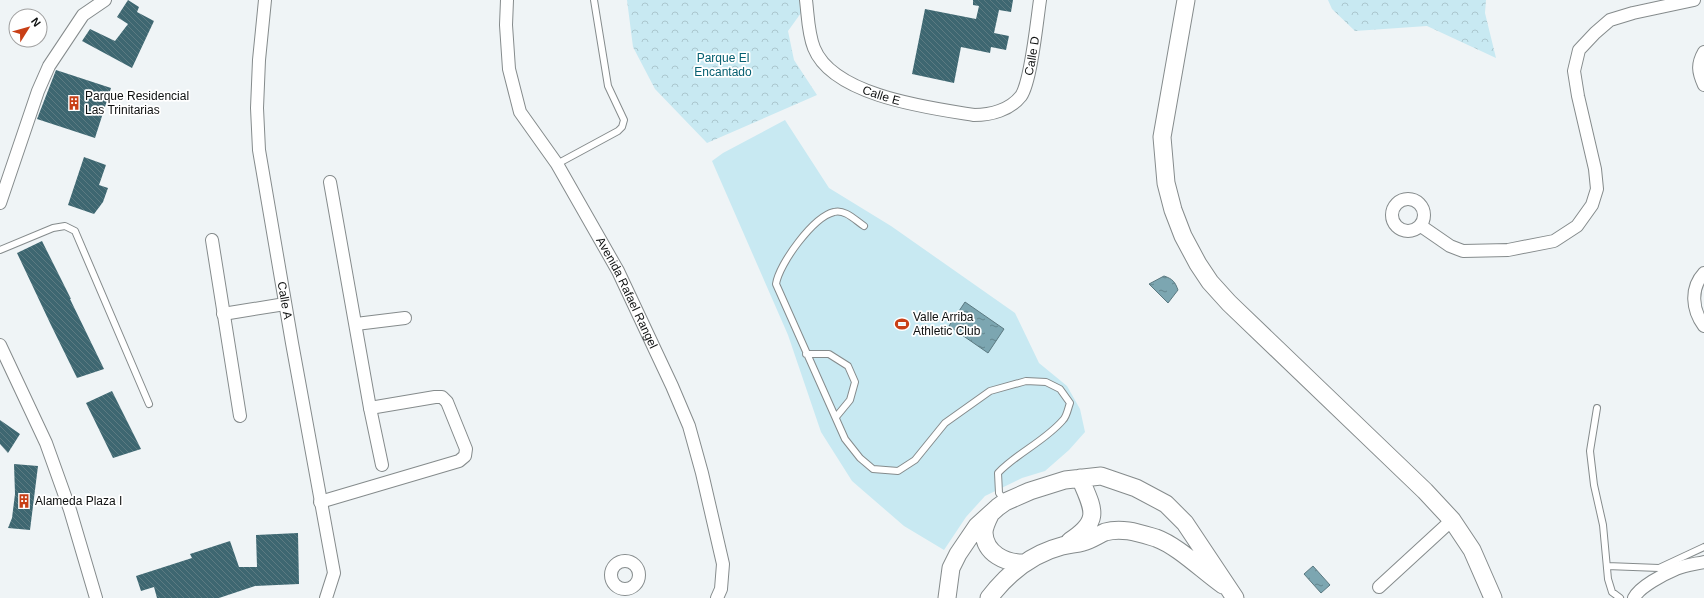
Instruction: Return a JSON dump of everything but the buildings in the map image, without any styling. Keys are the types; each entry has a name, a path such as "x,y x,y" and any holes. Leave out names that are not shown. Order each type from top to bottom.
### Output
{"street":[{"path":"0,203 38,91 49,66 83,15 105,0"},
{"name":"Calle A","path":"265,0 259,60 257,108 259,150 320,502 334,573 326,598"},
{"name":"Avenida Rafael Rangel","path":"507,0 506,25 509,69 520,112 557,164 618,272 672,386 689,426 702,473 723,564 721,589 716,598"},
{"name":"Calle E","path":"806,0 808,22 814,49 834,74 850,83 870,93 890,99 974,115 987,115 999,112 1011,105"},
{"name":"Calle D","path":"1011,105 1021,96 1027,82 1040,0"},
{"path":"1186,0 1162,137 1166,183 1172,210 1183,236 1198,264 1210,282 1229,303 1420,485 1452,520 1472,550 1493,598"},
{"path":"1421,226 1450,246 1463,251 1508,250 1554,241 1577,226 1592,205 1596,189 1595,169 1578,96 1574,71 1579,50 1610,20 1633,13 1694,0"},
{"path":"1704,52 1699,60 1699,72 1704,85"},
{"path":"330,182 370,408 382,465"},
{"path":"212,240 240,416"},
{"path":"1704,273 1698,280 1693,299 1699,319 1704,326"},
{"path":"223,314 285,304"},
{"path":"356,324 405,318"},
{"path":"0,345 46,443 70,510 96,598"},
{"path":"320,502 459,461 465,456 466,449 448,402 442,397 370,408"},
{"path":"947,598 952,568 958,554 978,526 990,513 1005,502 1030,491 1066,480 1101,476 1136,488 1166,504 1185,523 1217,569 1231,593"},
{"path":"1063,546 1078,535 1091,522 1091,507 1080,478"},
{"path":"990,513 984,533 992,551 998,557 1007,562 1023,563"},
{"path":"1379,587 1452,520"},
{"path":"989,598 1007,576 1023,563 1038,555 1063,546 1083,542 1105,532 1122,529 1157,539 1192,560 1202,571 1231,593"},
{"path":"1634,598 1636,594 1649,584 1676,569 1704,562"}],"lane":[{"path":"557,164 618,131 622,127 624,120 608,86 594,0"},
{"path":"864,226 844,212 834,212 822,218 809,228 782,266 777,277 776,284 845,439 860,458 874,469 898,471 915,460 945,423 990,391 1026,381 1046,382 1060,389 1070,403 1064,420 1036,443 1012,459 998,473 999,493 1005,502"},
{"path":"0,250 53,228 65,226 75,231 149,404"},
{"path":"806,354 829,354 848,366 855,382 850,400 836,417"},
{"path":"1597,408 1590,451 1594,485 1603,525 1608,579 1612,592 1620,598"},
{"path":"1607,566 1659,568 1704,547"}],"green space":[{"name":"Parque El Encantado","path":"627,0 803,0 801,13 788,31 794,60 817,95 707,143 655,89 633,47"},
{"path":"1328,0 1486,0 1485,13 1496,58 1427,26 1355,31 1332,9"},
{"name":"Valle Arriba Athletic Club","path":"785,120 829,188 891,226 1015,313 1039,363 1067,386 1080,409 1085,432 1069,450 1045,471 1022,478 985,496 966,517 944,550 904,526 852,481 821,432 788,335 712,161 723,153"}],"water":[{"path":"1164,276 1173,281 1178,290 1168,303 1149,284"},
{"path":"965,302 1004,329 988,353 949,326"},
{"path":"1313,566 1330,585 1321,593 1304,574"}],"place":[{"name":"Parque Residencial Las Trinitarias","path":"74,103"},
{"name":"Valle Arriba Athletic Club","path":"902,324"},
{"name":"Alameda Plaza I","path":"24,501"}]}
